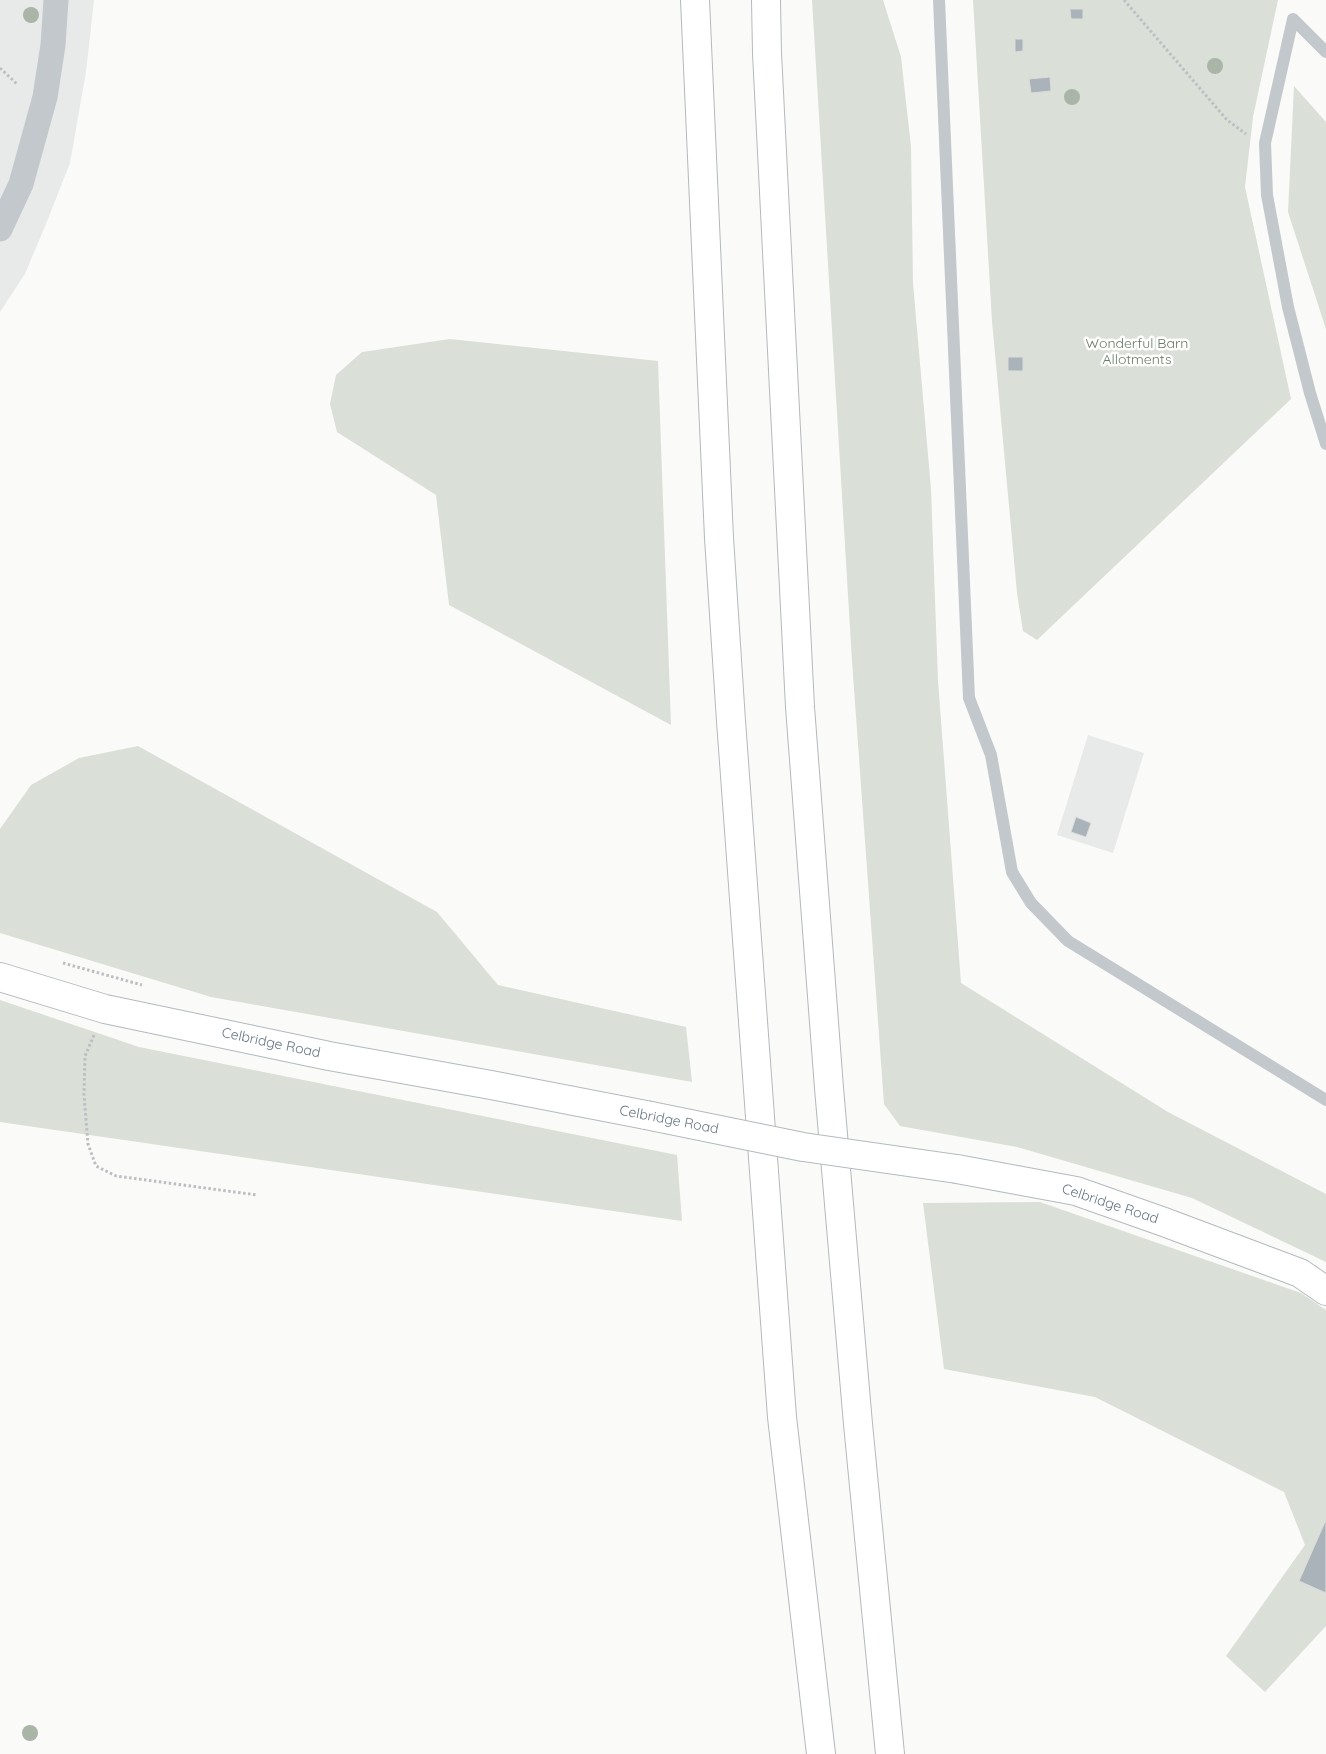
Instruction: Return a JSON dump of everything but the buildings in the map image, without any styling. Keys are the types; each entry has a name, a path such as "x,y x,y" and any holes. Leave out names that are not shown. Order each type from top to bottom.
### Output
{"main road":[{"path":"695,0 718,538 782,1417 821,1754"},
{"path":"766,0 767,53 800,707 829,1088 859,1434 890,1754"},
{"name":"Celbridge Road","path":"0,977 105,1009 329,1056 491,1084 803,1147 957,1169 1076,1191 1300,1273 1326,1291"}],"street":[{"path":"0,229 21,184 40,116 53,45 56,0"}],"lane":[{"path":"939,0 969,698 991,755 1012,872 1031,903 1068,941 1326,1100"},
{"path":"1326,52 1293,20 1264,143 1267,195 1288,307 1310,393 1326,444"}],"path":[{"path":"1124,0 1227,120 1247,135 1264,143"},
{"path":"105,1009 85,1056 84,1094 88,1144 96,1166 116,1176 257,1195"}],"shaded area":[{"path":"0,0 94,0 86,72 70,163 25,274 0,312"},
{"path":"1088,735 1144,753 1113,853 1057,835"}],"green space":[{"path":"812,0 883,0 901,57 911,147 913,283 931,489 938,681 961,983 1168,1112 1326,1194 1326,1262 1192,1198 1017,1147 900,1126 884,1104 852,661"},
{"name":"Wonderful Barn Allotments","path":"973,0 1278,0 1253,117 1245,187 1291,399 1037,640 1023,631 1017,593 992,321"},
{"path":"1294,86 1326,122 1326,329 1288,212"},
{"path":"450,339 658,361 671,725 449,605 436,495 337,432 330,404 336,375 362,352"},
{"path":"138,746 437,912 498,985 686,1027 692,1082 211,997 0,933 0,829 31,785 79,758"},
{"path":"0,1000 139,1047 677,1155 682,1221 0,1122"},
{"path":"1040,1202 1301,1293 1326,1310 1326,1626 1265,1692 1226,1656 1305,1545 1284,1492 1095,1397 944,1369 923,1203"}]}
